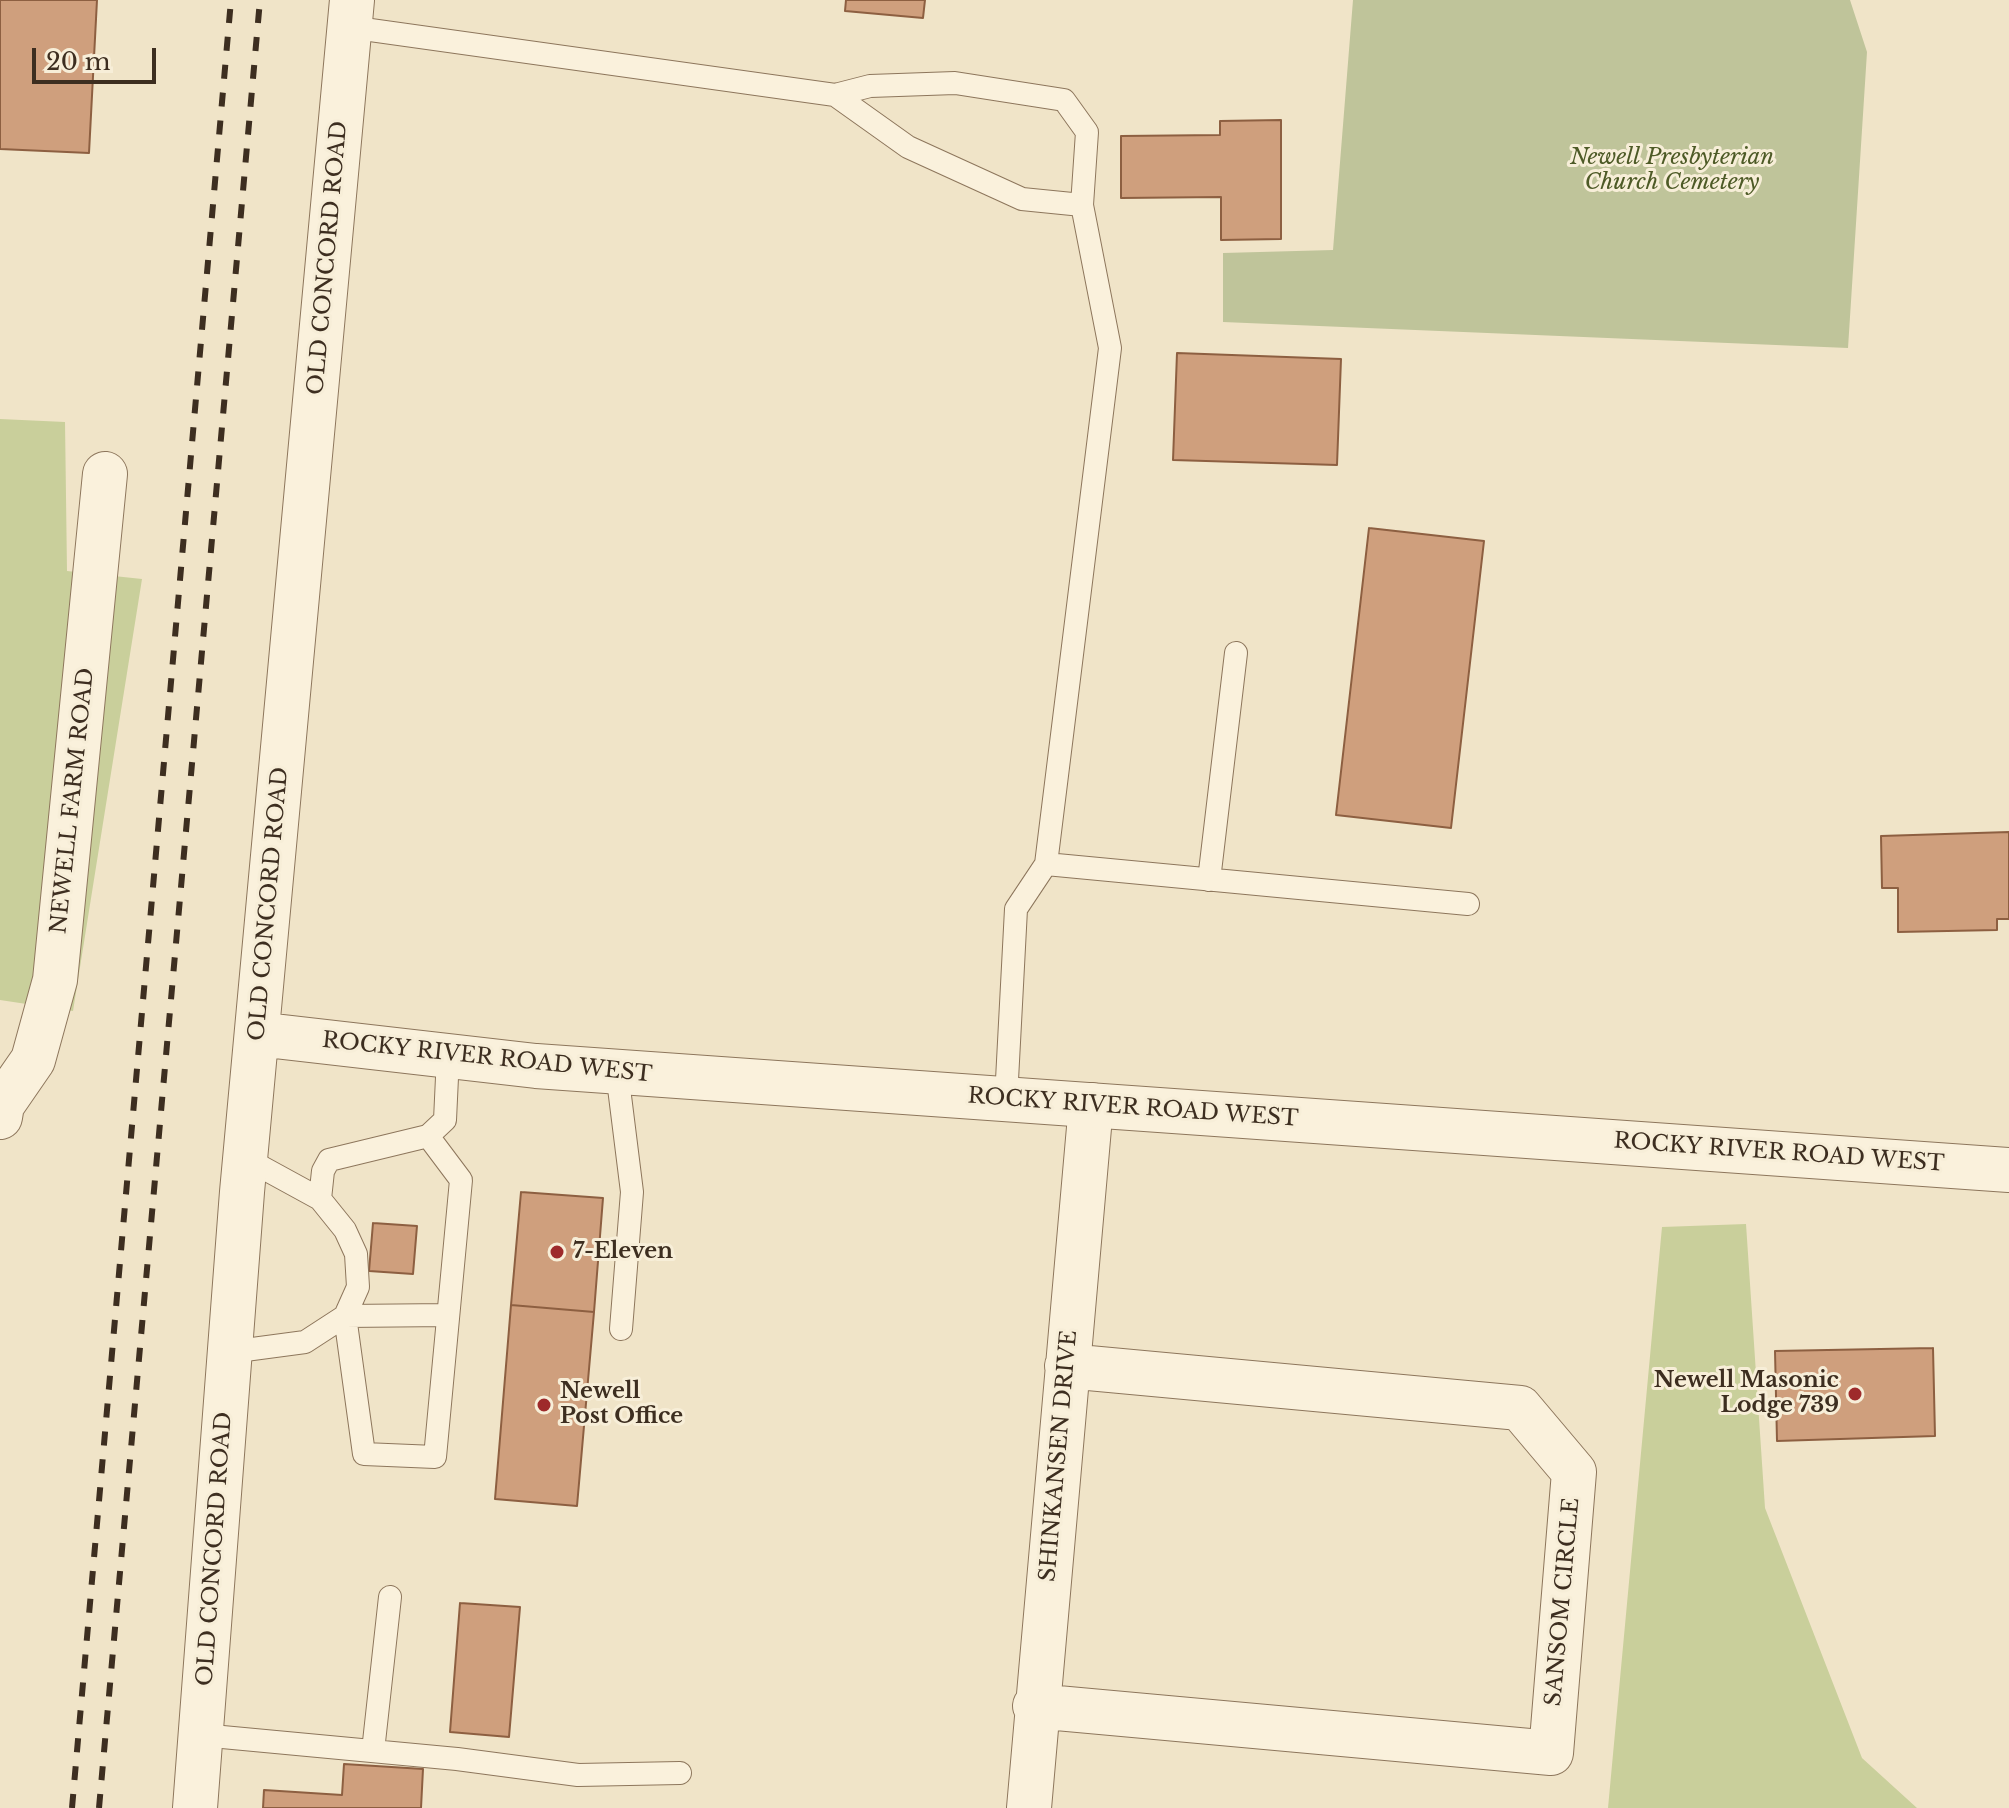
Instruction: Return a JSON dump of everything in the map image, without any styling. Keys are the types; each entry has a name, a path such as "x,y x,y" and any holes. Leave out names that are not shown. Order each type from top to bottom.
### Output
{"street":[{"name":"OLD CONCORD ROAD","path":"195,1808 245,1158 350,14"},
{"name":"NEWELL FARM ROAD","path":"1,1109 33,1060 55,980 105,474"},
{"name":"ROCKY RIVER ROAD WEST","path":"257,1034 617,1072 2009,1170"},
{"name":"SHINKANSEN DRIVE","path":"1029,1808 1035,1706 1091,1105"},
{"name":"SANSOM CIRCLE","path":"1035,1706 1551,1753 1574,1472 1520,1408 1067,1366"}],"lane":[{"path":"350,14 835,95 870,86 955,83 1064,100 1087,132 1082,205 1110,348 1046,864 1016,909 1006,1099"},
{"path":"835,95 908,147 1022,199 1082,205"},
{"path":"1209,880 1236,653"},
{"path":"1046,864 1468,904"},
{"path":"320,1199 323,1171 329,1160 428,1136 445,1120 448,1056"},
{"path":"617,1072 632,1192 621,1329"},
{"path":"245,1158 320,1199 345,1230 356,1254 358,1287 345,1316 364,1454 435,1457 461,1180 428,1136"},
{"path":"230,1352 305,1342 345,1316 448,1315"},
{"path":"373,1751 390,1597"},
{"path":"201,1735 578,1775 680,1773"}],"green space":[{"name":"Newell Presbyterian Church Cemetery","path":"1353,0 1850,0 1867,52 1848,348 1223,322 1223,253 1333,250"},
{"path":"0,419 65,422 67,571 142,579 73,1011 0,1000"},
{"path":"1746,1224 1765,1508 1862,1758 1917,1808 1608,1808 1662,1227"}],"building":[{"path":"0,0 97,0 89,153 0,149"},
{"path":"846,0 925,0 923,18 845,11"},
{"path":"1281,120 1281,239 1221,240 1221,197 1121,198 1121,136 1220,135 1220,121"},
{"path":"1177,353 1341,359 1337,465 1173,460"},
{"path":"1369,528 1484,541 1451,828 1336,815"},
{"path":"2009,832 2009,919 1997,919 1997,930 1898,932 1898,888 1882,888 1881,836"},
{"name":"7-Eleven","path":"521,1192 603,1198 594,1312 511,1305"},
{"path":"373,1223 417,1226 413,1274 369,1271"},
{"name":"Newell Post Office","path":"511,1305 594,1312 577,1506 495,1499"},
{"name":"Newell Masonic Lodge 739","path":"1933,1348 1935,1436 1777,1441 1775,1351"},
{"path":"460,1603 520,1607 509,1737 450,1732"},
{"path":"344,1764 423,1769 421,1808 263,1808 264,1790 342,1795"}],"railway":[{"path":"72,1808 231,0"},
{"path":"99,1808 260,0"}],"place":[{"name":"7-Eleven","path":"557,1252"},
{"name":"Newell Masonic Lodge 739","path":"1855,1394"},
{"name":"Newell Post Office","path":"544,1405"}]}
